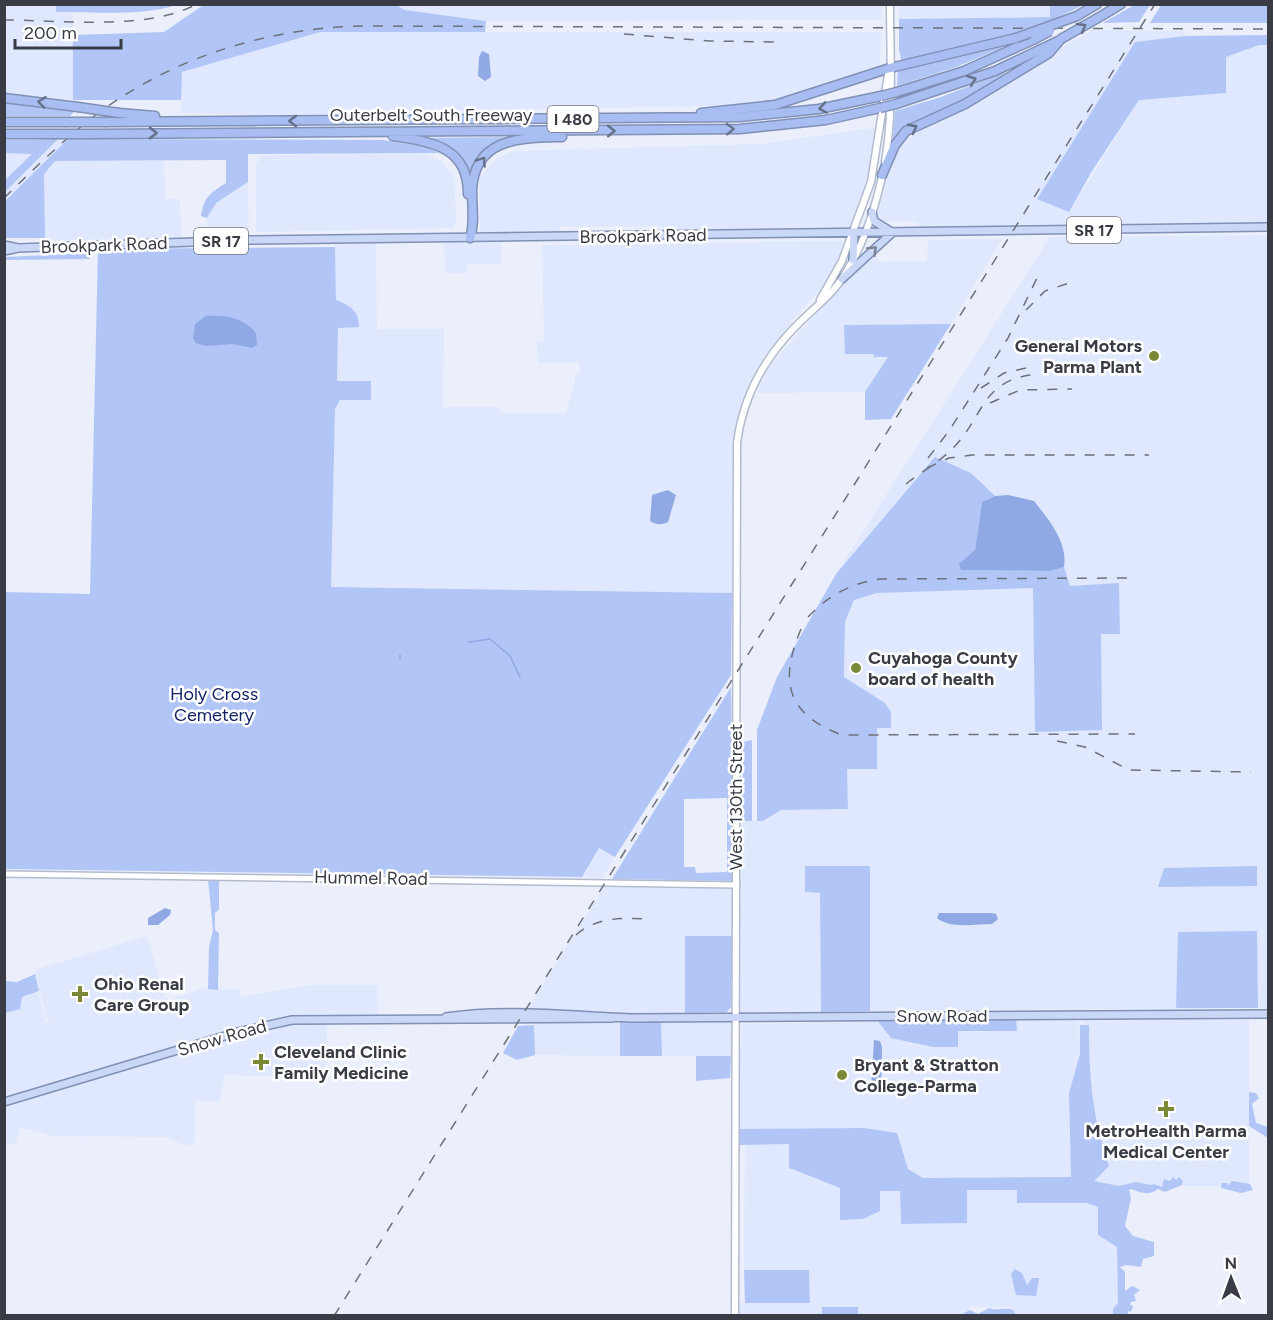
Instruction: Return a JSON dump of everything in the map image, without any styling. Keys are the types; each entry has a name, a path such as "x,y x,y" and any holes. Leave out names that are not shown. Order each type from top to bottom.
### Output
{"highway":[{"name":"Outerbelt South Freeway","path":"4,122 640,119 785,114 881,96 964,71 1035,39 1097,4"},
{"name":"Outerbelt South Freeway","path":"4,134 759,128 826,120 880,108 995,71 1061,39 1121,4"},
{"path":"640,119 776,105 890,68 1016,38 1078,15"},
{"path":"878,174 906,131 965,104 1049,53 1061,39"},
{"path":"4,98 120,113 227,121"},
{"path":"470,238 474,178 486,155 508,141 573,136 582,131"},
{"path":"385,132 388,135 439,147 460,162 467,179 470,238"}],"main road":[{"name":"West 130th Street","path":"818,303 829,295 851,263 865,232 878,193 886,74 890,68 890,4"},
{"name":"West 130th Street","path":"735,1316 736,482 738,434 752,388 767,360 818,303 843,261 869,189 878,174"},
{"path":"869,189 878,193"},
{"path":"842,279 892,232 874,221 872,212"},
{"name":"Brookpark Road","path":"4,251 18,248 227,241 1269,226"},
{"path":"843,261 851,263 854,232"},
{"name":"Brookpark Road","path":"4,245 18,248"},
{"name":"Snow Road","path":"4,1102 276,1022 326,1018 446,1017 474,1020 605,1020 616,1017 1269,1014"}],"street":[{"name":"Hummel Road","path":"4,874 737,885"}],"shaded area":[{"path":"4,5 56,5 56,12 73,12 73,100 5,93"},
{"path":"396,5 882,5 881,20 486,21 405,10"},
{"path":"899,5 1050,5 1050,17 899,19"},
{"path":"1093,30 1185,31 1185,36 1135,42 1038,199 1069,212 1139,100 1226,93 1226,57 1259,45 1268,45 1268,224 918,229 918,222 880,221 876,217 885,189 881,188 889,152 921,130 974,105 1010,77"},
{"path":"320,32 882,32 879,68 789,97 743,105 270,115 181,113 181,73 243,50"},
{"path":"482,51 489,54 491,77 485,81 478,76 479,57"},
{"path":"880,127 868,186 852,230 663,233 663,226 560,227 560,232 480,233 479,178 497,158 514,151 761,144"},
{"path":"58,139 68,139 5,200 5,192"},
{"path":"5,153 33,153 5,180"},
{"path":"426,154 441,161 454,177 456,222 452,228 256,232 256,164 262,155"},
{"path":"54,161 164,161 165,199 180,199 181,239 45,243 44,174"},
{"path":"248,182 249,237 207,238 207,218 216,203"},
{"path":"1268,235 1268,1008 870,1011 870,866 805,866 820,892 821,1015 738,1016 742,821 763,821 781,810 848,809 847,769 877,728 891,728 885,703 844,677 845,622 854,600 877,593 1014,587 836,574 1050,237","holes":["1119,584 1120,633 1101,634","1257,866 1257,886 1158,886"]},
{"path":"928,240 1001,240 951,324 844,325 874,357 889,357 865,392 757,393 768,369 843,281 871,254 878,257 878,262 927,261"},
{"path":"845,241 831,275 820,291 790,322 798,322 772,351 737,431 732,593 330,587 335,409 340,400 371,400 371,381 337,381 338,327 359,327 336,301 335,244 376,243 377,329 444,329 443,407 499,407 500,413 566,413 575,382 574,374 580,373 579,362 538,363 537,342 544,342 542,245"},
{"path":"444,242 501,242 501,264 467,264 466,273 445,273"},
{"path":"206,316 227,317 246,323 256,333 257,345 252,348 233,344 206,346 196,343 193,338 195,324"},
{"path":"668,490 676,495 668,522 659,524 650,521 652,495"},
{"path":"1008,495 1034,501 1040,508 1060,540 1064,567 1050,571 961,570 959,564 975,550 982,502 995,496"},
{"path":"599,848 615,857 603,878 582,877"},
{"path":"607,883 736,885 734,936 685,936 685,1016 620,1017 620,1056 535,1055 534,1014 524,1014"},
{"path":"165,908 171,910 170,915 158,925 148,925 148,918"},
{"path":"939,913 991,913 996,914 998,919 992,924 956,925 937,918"},
{"path":"147,936 165,997 169,1000 205,988 240,990 241,997 312,985 378,985 377,1022 327,1022 326,1077 224,1075 220,1102 195,1101 194,1143 184,1146 169,1137 53,1136 20,1127 16,1144 5,1143 4,1013 19,1009 22,997 38,992 46,1023 51,1022 47,1018 35,974 38,969"},
{"path":"1079,1017 1080,1054 1069,1093 1071,1177 923,1178 908,1169 864,1128 739,1129 737,1046 742,1046 742,1027 745,1024"},
{"path":"661,1020 734,1020 734,1056 662,1056"},
{"name":"MetroHealth Parma Medical Center","path":"1083,1020 1249,1020 1249,1186 1084,1186"},
{"path":"874,1040 880,1041 882,1047 881,1092 878,1094 871,1088"},
{"path":"745,1144 789,1144 789,1169 840,1188 840,1220 863,1219 880,1211 880,1191 900,1191 901,1224 967,1223 966,1190 1017,1190 1018,1203 1087,1203 1098,1207 1098,1235 1117,1247 1118,1303 1113,1309 1113,1315 1011,1315 1010,1307 969,1307 969,1315 858,1316 858,1308 822,1307 822,1315 737,1316 737,1303 810,1302 809,1270 744,1270"}],"green space":[{"path":"56,4 175,5 150,11 100,13 56,12"},
{"path":"205,4 396,5 405,10 486,21 485,32 320,32 182,72 181,100 73,100 73,35 164,32"},
{"path":"1050,5 1083,5 1017,33 902,63 899,50 899,19 1050,17"},
{"path":"1134,5 1150,5 1139,22 1103,23"},
{"path":"1161,5 1268,5 1268,23 1150,23"},
{"path":"1268,35 1268,45 1259,45 1226,57 1226,93 1139,100 1092,171 1069,212 1037,199 1135,42 1185,36"},
{"path":"1019,41 956,67 897,86 898,70"},
{"path":"1006,72 964,102 912,126 892,147 895,111 941,97"},
{"path":"4,101 77,109 70,116 5,116"},
{"path":"511,137 502,141 469,179 465,168 421,138"},
{"path":"58,139 5,192 5,180 32,154 5,153 5,140"},
{"path":"68,139 383,140 427,147 439,153 248,154 248,182 216,203 207,218 201,216 204,204 212,193 226,183 226,160 55,161 44,174 45,238 5,238 5,201"},
{"name":"Holy Cross Cemetery","path":"335,247 336,300 346,304 356,313 359,327 338,328 337,381 371,381 371,400 340,400 335,409 331,587 732,593 731,675 615,857 599,848 582,877 5,869 5,592 90,594 98,249"},
{"path":"91,253 90,259 5,260 5,257"},
{"path":"951,324 891,419 865,420 865,392 888,357 874,357 873,354 845,354 844,325"},
{"path":"935,457 971,473 995,496 982,502 975,550 961,570 1050,571 1064,567 1070,586 1119,583 1120,634 1101,634 1102,730 1035,732 1033,588 877,593 854,600 845,622 844,677 885,703 891,712 891,728 877,728 877,769 847,769 848,809 781,810 763,821 757,821 757,730 777,677 836,574"},
{"path":"731,687 734,881 612,879","holes":["727,798 727,872 696,873 695,867 684,867 684,799"]},
{"path":"752,740 752,821 742,821 743,742"},
{"path":"805,866 870,866 870,1011 821,1012 820,893 805,892"},
{"path":"1257,866 1257,886 1158,887 1164,868"},
{"path":"208,879 219,879 219,910 215,913 215,930 219,933 218,990 208,989 209,947 213,930"},
{"path":"1257,931 1258,1008 1176,1008 1178,932"},
{"path":"685,936 734,936 734,980 731,980 731,1007 727,1012 685,1013"},
{"path":"35,974 39,991 22,997 20,1009 5,1013 5,981 17,982"},
{"path":"1016,1018 1017,1031 958,1031 958,1047 933,1047 891,1038 877,1020"},
{"path":"620,1022 661,1022 662,1056 620,1056"},
{"path":"534,1025 535,1055 517,1060 503,1053 518,1026"},
{"path":"1080,1025 1089,1025 1093,1096 1109,1166 1094,1181 1119,1186 1136,1182 1162,1187 1164,1179 1170,1181 1173,1177 1176,1180 1179,1177 1183,1181 1182,1185 1165,1192 1158,1189 1148,1193 1129,1190 1131,1198 1125,1226 1133,1236 1154,1242 1154,1256 1143,1259 1141,1267 1126,1265 1120,1267 1125,1272 1125,1291 1132,1286 1140,1290 1134,1295 1136,1301 1131,1302 1130,1305 1133,1306 1131,1312 1128,1311 1128,1315 1113,1315 1113,1309 1118,1303 1117,1247 1098,1235 1098,1207 1087,1203 1017,1203 1017,1190 967,1190 967,1223 901,1224 900,1191 880,1191 880,1211 863,1219 840,1220 840,1188 789,1168 789,1144 739,1145 739,1129 864,1128 897,1133 908,1169 923,1178 1071,1177 1069,1093 1080,1054"},
{"path":"696,1056 731,1056 730,1078 696,1081"},
{"path":"1249,1092 1256,1093 1259,1098 1252,1104 1256,1123 1268,1127 1268,1138 1249,1126"},
{"path":"1232,1181 1250,1184 1253,1190 1241,1193 1221,1188 1222,1183 1227,1183 1228,1186"},
{"path":"1015,1269 1022,1273 1027,1285 1032,1278 1039,1278 1036,1296 1016,1295 1011,1274"},
{"path":"744,1270 809,1270 810,1303 745,1303"},
{"path":"822,1307 858,1307 858,1315 822,1315"},
{"path":"989,1308 1013,1310 1016,1315 965,1315 964,1313 970,1310 978,1314"}],"waterway":[{"path":"469,642 490,639 510,656 520,677"}],"railway":[{"path":"4,20 129,21 154,18 197,4"},
{"path":"334,1316 1155,4"},
{"path":"4,198 58,146 93,117 153,79 218,51 287,33 322,28 358,26 1268,29"},
{"path":"624,34 709,41 779,42"},
{"path":"928,458 949,431 1008,338 1038,276"},
{"path":"1026,310 1045,291 1072,282"},
{"path":"981,388 1004,373 1030,367"},
{"path":"906,484 951,450 962,438 994,391 1005,383 1020,377 1040,374"},
{"path":"990,403 1020,390 1072,389"},
{"path":"927,468 949,458 972,455 1149,455"},
{"path":"808,617 824,602 841,591 881,579 1135,578"},
{"path":"801,629 790,665 792,694 809,717 823,727 842,735 1135,734"},
{"path":"1057,741 1085,747 1129,770 1251,772"},
{"path":"576,935 602,921 651,919"}],"place":[{"name":"General Motors Parma Plant","path":"1154,356"},
{"name":"Cuyahoga County board of health","path":"856,668"},
{"name":"Ohio Renal Care Group","path":"80,994"},
{"name":"Cleveland Clinic Family Medicine","path":"261,1062"},
{"name":"Bryant & Stratton College-Parma","path":"842,1075"},
{"name":"MetroHealth Parma Medical Center","path":"1166,1109"}]}
